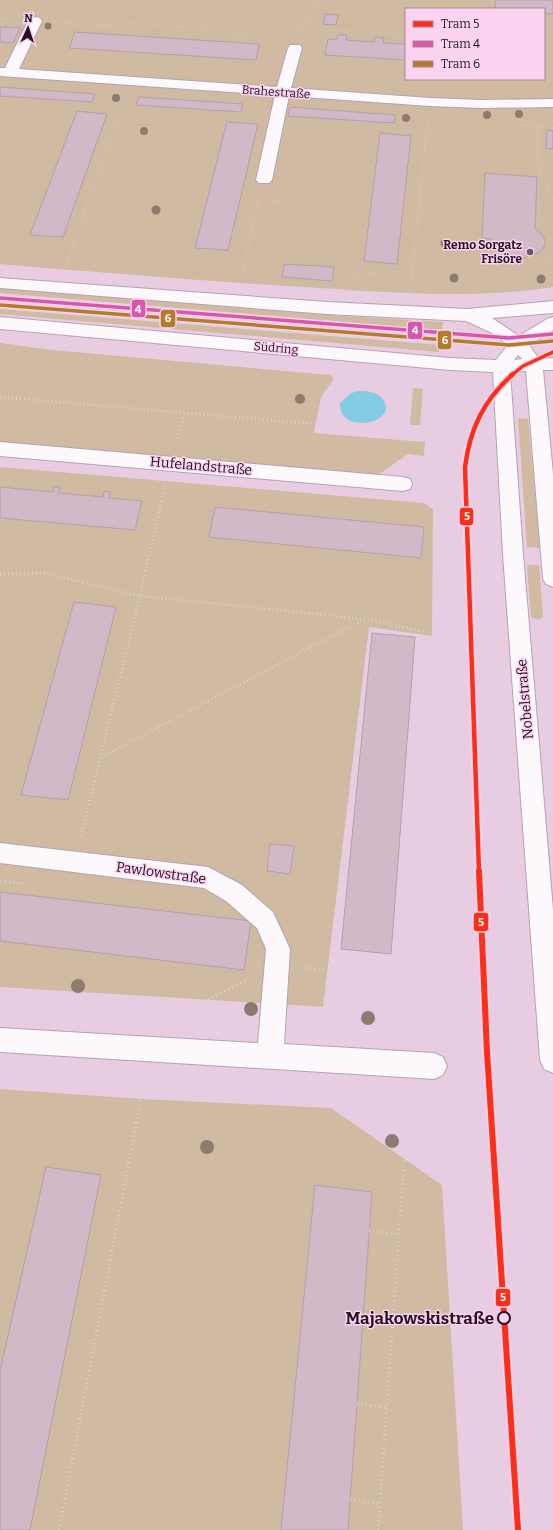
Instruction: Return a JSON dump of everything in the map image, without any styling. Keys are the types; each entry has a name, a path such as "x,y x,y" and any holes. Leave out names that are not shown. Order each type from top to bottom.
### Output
{"main road":[{"path":"5,73 35,21"},
{"path":"264,180 295,44"},
{"name":"Brahestraße","path":"5,73 503,108 553,103"},
{"path":"0,283 327,308 467,315 553,307"},
{"path":"467,315 492,325 519,346 526,353 534,366 553,579"},
{"name":"Südring","path":"0,323 450,364 501,366 534,366 553,364"},
{"path":"501,366 508,355 529,337 553,323"},
{"name":"Nobelstraße","path":"501,366 513,554 553,1060"},
{"name":"Hufelandstraße","path":"0,449 403,484"},
{"name":"Pawlowstraße","path":"0,853 208,878 234,893 265,920 278,949 270,1057"},
{"path":"0,1040 434,1066"}],"path":[{"path":"295,44 306,19 319,0"},
{"path":"0,19 115,26 128,23 204,28 213,32 295,44 320,30 405,35"},
{"path":"66,267 121,105 128,102 135,82"},
{"path":"410,290 430,102"},
{"path":"518,125 553,128"},
{"path":"538,153 553,154"},
{"path":"539,223 538,167 553,199"},
{"path":"240,282 264,180"},
{"path":"535,223 553,226"},
{"path":"535,255 553,263"},
{"path":"352,289 354,274 412,270"},
{"path":"449,388 445,435 447,634 458,1059"},
{"path":"0,397 445,435"},
{"path":"74,862 140,596 170,463 185,413"},
{"path":"0,574 44,573 140,596 364,619 430,633 447,634"},
{"path":"101,757 364,619"},
{"path":"378,1530 408,1114 412,979 430,633"},
{"path":"427,704 449,706"},
{"path":"277,966 412,979"},
{"path":"184,1012 247,980 251,973"},
{"path":"0,991 6,1000"},
{"path":"59,1530 141,1099 149,1049"},
{"path":"458,1074 463,1270 481,1530"},
{"path":"459,1096 553,1100"},
{"path":"369,1231 399,1234"},
{"path":"463,1270 553,1273"},
{"path":"364,1314 393,1319"},
{"path":"357,1403 386,1408"},
{"path":"350,1499 380,1504"}],"shaded area":[{"path":"0,0 553,0 553,287 496,293 437,294 378,292 0,264"},
{"path":"0,288 328,315 443,322 442,330 0,293"},
{"path":"0,309 440,345 439,352 0,314"},
{"path":"0,343 52,350 330,375 334,379 321,397 314,433 425,442 424,456 408,454 378,475 0,442"},
{"path":"413,388 423,389 420,425 410,425"},
{"path":"518,418 528,419 540,548 527,547"},
{"path":"0,467 424,503 433,509 432,636 369,627 323,1007 0,987"},
{"path":"527,565 539,565 543,617 538,620 531,617"},
{"path":"0,1089 141,1099 331,1108 442,1185 463,1530 0,1530"}],"water":[{"path":"359,391 373,393 382,398 386,409 383,416 366,423 348,419 342,413 340,403 351,393"}],"building":[{"path":"496,0 553,0 553,14 545,13 545,8 495,8"},
{"path":"325,14 338,15 336,25 323,24"},
{"path":"0,27 20,28 13,43 0,42"},
{"path":"75,32 259,44 256,60 69,48"},
{"path":"338,35 347,35 346,40 374,42 375,37 384,38 383,43 405,44 405,60 325,55 328,39 337,40"},
{"path":"0,87 95,94 92,102 0,96"},
{"path":"139,97 243,104 241,112 136,105"},
{"path":"290,107 395,115 394,123 288,116"},
{"path":"77,111 107,114 63,237 30,235"},
{"path":"227,122 258,124 228,250 195,248"},
{"path":"547,130 553,131 553,149 546,148"},
{"path":"380,133 411,136 397,264 364,261"},
{"path":"485,173 537,177 535,229 540,232 545,240 545,245 540,252 523,258 509,256 496,248 492,239 482,238"},
{"path":"284,264 334,267 332,281 282,277"},
{"path":"0,487 53,492 54,487 60,487 58,493 103,497 104,491 110,492 109,498 142,501 135,530 0,518"},
{"path":"215,507 424,527 421,558 209,537"},
{"path":"74,602 116,607 68,800 21,795"},
{"path":"372,633 415,637 391,954 341,949"},
{"path":"270,844 294,846 290,874 267,871"},
{"path":"0,892 251,921 244,970 0,941"},
{"path":"46,1167 101,1175 30,1530 0,1530 0,1371"},
{"path":"315,1185 372,1192 348,1530 281,1530"}],"tram line":[{"name":"4","path":"0,298 509,338 553,334"},
{"name":"6","path":"0,305 509,345 553,341"},
{"name":"5","path":"518,1530 487,1052 475,782 465,467 468,443 485,404 502,384 523,366 553,352"}],"place":[{"name":"Remo Sorgatz Frisöre","path":"530,252"},
{"name":"Majakowskistraße","path":"504,1318"}]}
